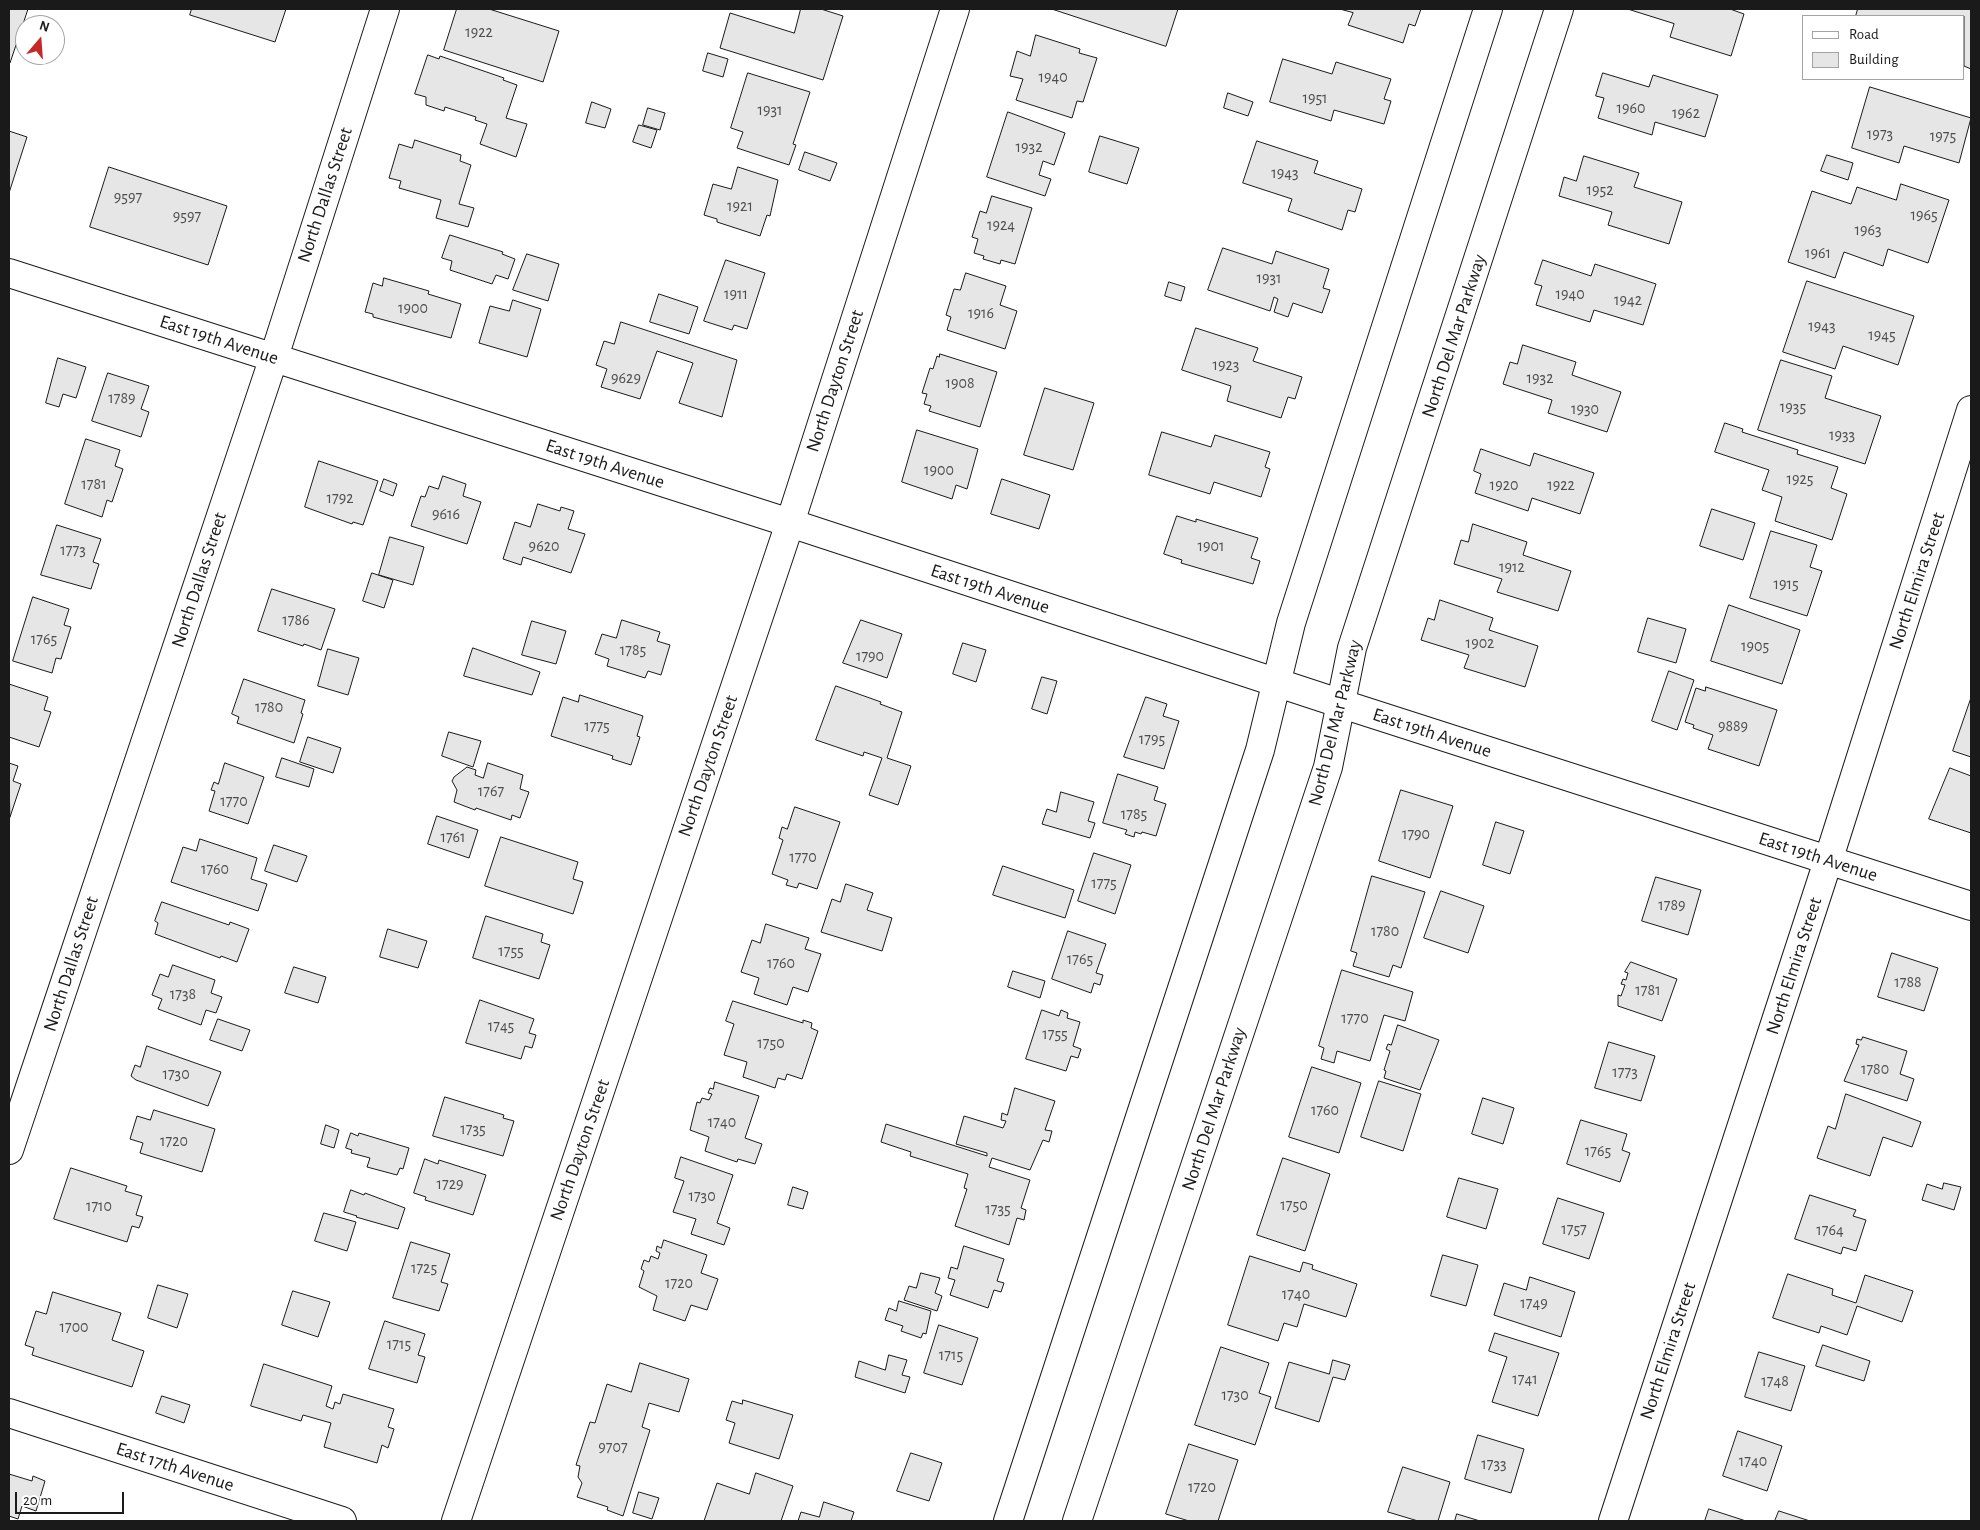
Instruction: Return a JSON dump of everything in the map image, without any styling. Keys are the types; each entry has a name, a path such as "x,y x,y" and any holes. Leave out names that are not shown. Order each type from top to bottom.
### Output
{"street":[{"name":"North Dallas Street","path":"9,1150 274,357 385,9"},
{"name":"North Dayton Street","path":"456,1521 790,523 955,9"},
{"path":"1008,1521 1260,750 1297,604 1488,9"},
{"name":"North Del Mar Parkway","path":"1077,1521 1328,767 1352,648 1559,9"},
{"name":"East 19th Avenue","path":"9,273 790,523 1277,683 1971,906"},
{"name":"North Elmira Street","path":"1613,1521 1828,861 1971,410"},
{"name":"East 17th Avenue","path":"9,1413 342,1521"}],"building":[{"path":"9,9 28,9 26,15 15,15 15,48 9,62"},
{"path":"192,9 286,9 275,42 190,15"},
{"path":"457,9 489,9 559,31 543,82 444,50"},
{"path":"801,9 821,9 843,16 823,80 720,48 730,13 794,33"},
{"path":"1052,9 1178,9 1166,46"},
{"path":"1340,9 1421,9 1415,26 1409,24 1403,43 1348,25 1353,13"},
{"path":"1628,9 1730,9 1744,14 1731,56 1670,37 1674,24"},
{"path":"1858,9 1971,9 1971,69 1965,66 1965,15 1856,15"},
{"path":"1036,35 1080,49 1079,53 1097,58 1083,102 1077,101 1072,118 1016,100 1023,79 1010,76 1017,51 1030,56"},
{"path":"708,53 728,59 723,77 703,71"},
{"path":"428,55 439,59 440,56 504,78 503,80 517,85 506,118 527,124 516,157 480,144 487,124 475,120 476,117 445,107 444,111 426,105 426,97 415,94"},
{"path":"1283,59 1332,74 1336,62 1391,79 1384,99 1391,101 1384,124 1334,110 1331,121 1270,102"},
{"path":"748,73 810,92 793,144 796,145 789,165 737,148 743,132 731,128"},
{"path":"1603,73 1649,87 1653,75 1718,95 1705,137 1655,122 1652,135 1598,118 1604,98 1596,96"},
{"path":"1870,87 1971,118 1959,163 1904,146 1899,163 1852,148"},
{"path":"1228,93 1253,102 1248,116 1224,108"},
{"path":"592,102 611,109 605,128 586,123"},
{"path":"648,108 665,113 660,130 643,125"},
{"path":"1008,112 1065,133 1054,165 1043,161 1039,175 1051,179 1045,196 987,177"},
{"path":"639,125 657,130 651,148 633,142"},
{"path":"9,131 27,137 9,193"},
{"path":"1100,136 1139,148 1127,184 1089,172"},
{"path":"415,140 461,155 460,161 471,165 459,204 474,208 468,227 436,218 441,200 399,188 401,181 389,178 399,144 412,148"},
{"path":"1257,141 1318,161 1314,173 1362,189 1355,212 1348,210 1342,230 1288,211 1292,199 1243,183"},
{"path":"805,152 837,163 830,181 799,170"},
{"path":"1827,155 1853,163 1848,180 1821,171"},
{"path":"1584,156 1639,173 1634,187 1682,202 1669,244 1608,225 1612,212 1559,196 1564,177 1576,181"},
{"path":"109,167 227,206 208,265 90,227"},
{"path":"738,167 778,180 770,216 767,215 760,236 717,222 717,219 704,215 713,184 731,189"},
{"path":"1901,184 1949,200 1928,263 1888,249 1883,266 1844,252 1835,278 1788,262 1812,191 1851,204 1857,187 1896,200"},
{"path":"992,196 1032,208 1015,264 1001,260 1000,264 983,259 984,256 974,253 978,239 972,237 980,211 986,213"},
{"path":"450,235 503,252 502,254 515,259 508,279 496,275 492,284 450,270 452,261 442,258"},
{"path":"1223,248 1272,264 1276,251 1329,269 1323,288 1330,290 1322,313 1293,303 1288,317 1274,312 1278,299 1274,297 1270,311 1208,290"},
{"path":"527,254 559,264 548,301 513,290"},
{"path":"726,260 765,273 747,329 734,325 732,330 704,321"},
{"path":"1543,260 1591,276 1595,264 1656,284 1643,325 1594,310 1590,322 1536,305 1542,286 1535,284"},
{"path":"966,273 1006,286 1000,305 1017,311 1005,349 947,330 951,317 946,315 954,289 960,290"},
{"path":"384,278 429,291 428,294 461,304 451,338 373,317 373,314 365,312 373,283 382,286"},
{"path":"1807,281 1914,316 1898,365 1843,346 1835,369 1783,352"},
{"path":"1169,282 1185,287 1181,301 1165,296"},
{"path":"659,294 698,307 689,334 650,322"},
{"path":"513,300 541,309 527,357 479,343 490,306 509,311"},
{"path":"621,322 737,360 722,417 679,403 693,363 657,351 640,399 601,387 607,369 596,365 604,341 614,344"},
{"path":"1196,328 1258,348 1253,361 1302,377 1295,399 1288,397 1281,418 1227,401 1231,386 1182,370"},
{"path":"1523,345 1576,362 1572,375 1621,392 1607,432 1548,413 1552,400 1503,384 1510,362 1517,364"},
{"path":"940,354 997,372 980,427 929,411 931,406 924,404 927,394 922,393 930,368 933,369 937,356 939,357"},
{"path":"58,358 86,367 76,398 63,394 59,407 46,403"},
{"path":"1781,360 1832,376 1825,398 1881,416 1865,464 1758,430"},
{"path":"108,373 149,386 141,409 149,412 141,437 92,421"},
{"path":"1045,388 1094,403 1073,470 1024,455"},
{"path":"1725,423 1743,429 1742,432 1798,450 1797,454 1838,467 1831,488 1847,494 1832,540 1775,521 1782,497 1762,490 1769,470 1715,452"},
{"path":"917,430 978,449 967,489 956,485 952,499 902,482"},
{"path":"1162,432 1211,447 1215,435 1270,452 1265,467 1270,469 1261,497 1214,482 1210,494 1149,475"},
{"path":"86,439 120,450 115,466 123,469 112,502 107,500 102,517 65,504"},
{"path":"1481,449 1530,466 1534,453 1594,473 1580,514 1532,498 1528,511 1475,493 1481,474 1474,471"},
{"path":"319,461 378,481 363,525 353,522 352,524 305,507"},
{"path":"443,476 466,484 463,496 481,502 467,544 411,526 421,496 425,497 429,486 438,489"},
{"path":"384,479 397,484 393,496 380,491"},
{"path":"1002,479 1050,495 1039,529 991,514"},
{"path":"538,504 560,511 561,507 574,511 568,529 585,534 571,573 523,557 521,565 503,559 515,522 530,527"},
{"path":"1712,509 1755,523 1743,560 1700,546"},
{"path":"1177,516 1196,522 1196,519 1258,538 1251,558 1260,561 1253,584 1181,563 1182,560 1164,554"},
{"path":"1473,524 1527,542 1523,555 1571,571 1558,611 1497,592 1502,579 1454,564 1461,540 1468,542"},
{"path":"57,525 101,539 93,562 99,564 91,589 41,575"},
{"path":"1771,531 1817,545 1810,567 1822,571 1807,616 1750,598"},
{"path":"390,537 424,547 413,585 379,575"},
{"path":"372,573 393,580 384,608 363,601"},
{"path":"272,589 335,609 321,650 258,631"},
{"path":"33,597 69,609 64,625 71,627 61,659 56,658 52,673 13,661"},
{"path":"1440,600 1493,618 1489,630 1538,646 1525,687 1464,668 1469,655 1421,640 1428,618 1434,620"},
{"path":"1729,605 1800,630 1782,684 1711,661"},
{"path":"1648,618 1686,629 1676,663 1638,652"},
{"path":"622,620 660,632 657,641 670,645 661,675 648,671 645,678 607,666 609,659 595,654 602,634 616,638"},
{"path":"861,620 902,634 887,678 843,663"},
{"path":"532,621 566,631 556,664 522,655"},
{"path":"963,643 986,650 976,682 953,674"},
{"path":"473,648 540,672 532,695 464,676"},
{"path":"328,649 359,658 348,695 318,686"},
{"path":"1669,671 1694,680 1677,730 1652,721"},
{"path":"1042,677 1057,681 1047,714 1032,709"},
{"path":"244,679 305,700 301,713 303,714 294,743 237,723 239,717 232,714"},
{"path":"9,684 48,697 44,710 51,712 39,747 9,737"},
{"path":"836,686 881,702 880,704 902,712 887,758 911,766 898,805 869,795 882,758 864,752 863,756 816,740"},
{"path":"1706,687 1777,710 1759,766 1708,749 1713,735 1693,728 1694,725 1685,722 1696,688 1705,691"},
{"path":"580,695 643,716 637,736 640,737 631,765 612,759 613,756 551,736 563,697 578,702"},
{"path":"1146,697 1167,704 1163,716 1179,721 1164,769 1124,757"},
{"path":"1971,698 1971,757 1953,751"},
{"path":"449,732 481,741 473,767 442,756"},
{"path":"308,737 341,748 333,773 300,762"},
{"path":"282,758 314,769 309,787 276,777"},
{"path":"9,763 18,766 13,781 21,784 10,817"},
{"path":"225,763 264,777 248,824 209,811 215,791 211,790 214,782 218,784"},
{"path":"488,763 523,775 520,789 529,792 520,818 512,815 511,820 454,802 457,790 452,781 454,777 467,767 476,770 475,775 483,778"},
{"path":"1950,768 1971,776 1971,833 1929,819"},
{"path":"1118,774 1158,787 1154,800 1166,804 1156,836 1135,832 1134,837 1125,834 1127,830 1103,823"},
{"path":"1401,790 1453,806 1430,878 1379,861"},
{"path":"1061,792 1094,802 1088,821 1095,823 1090,838 1042,824 1047,809 1056,812"},
{"path":"795,807 840,822 817,889 799,883 797,888 786,885 788,880 772,874 783,840 779,838 782,827 787,829"},
{"path":"437,816 478,830 469,858 428,844"},
{"path":"1496,822 1524,831 1510,874 1483,865"},
{"path":"501,837 578,862 573,879 583,882 573,914 485,886"},
{"path":"200,839 257,858 251,879 267,884 258,911 171,882 183,847 196,851"},
{"path":"274,845 307,856 297,882 265,871"},
{"path":"1094,853 1131,865 1115,914 1078,901"},
{"path":"1003,866 1074,890 1065,918 993,895"},
{"path":"1372,876 1425,892 1401,968 1393,965 1389,977 1353,966 1357,953 1351,951"},
{"path":"1656,877 1701,890 1688,935 1642,921"},
{"path":"846,884 873,893 867,910 892,918 882,951 821,932 832,899 840,902"},
{"path":"1441,891 1484,906 1468,953 1424,938"},
{"path":"162,902 229,925 230,922 249,929 237,962 221,956 220,958 155,934 158,923 155,921"},
{"path":"486,916 543,934 541,942 550,945 539,979 473,958"},
{"path":"766,924 809,938 805,949 821,954 808,992 793,987 787,1005 754,994 759,978 741,972 752,940 760,943"},
{"path":"388,929 427,941 418,968 380,957"},
{"path":"1068,931 1106,944 1096,973 1103,975 1100,985 1094,983 1091,993 1052,979"},
{"path":"1892,953 1938,968 1924,1011 1878,997"},
{"path":"1631,962 1677,979 1662,1021 1618,1006 1618,995 1621,996 1625,985 1621,984 1623,979 1626,980 1628,973 1625,972"},
{"path":"173,965 215,980 211,993 222,997 216,1013 206,1010 201,1025 158,1009 162,999 152,995 160,974 168,977"},
{"path":"294,967 326,977 318,1003 285,993"},
{"path":"1342,970 1413,992 1405,1021 1384,1015 1370,1061 1337,1051 1334,1063 1321,1059 1324,1048 1319,1046"},
{"path":"1013,971 1045,981 1040,998 1008,987"},
{"path":"480,1000 534,1019 529,1033 536,1035 532,1048 525,1046 521,1059 466,1043"},
{"path":"733,1001 803,1023 803,1020 812,1023 811,1028 818,1031 802,1079 787,1074 785,1080 778,1078 775,1088 743,1077 747,1062 724,1055 734,1024 726,1021"},
{"path":"1042,1010 1059,1016 1061,1010 1068,1013 1067,1018 1080,1022 1073,1046 1081,1049 1078,1058 1071,1056 1066,1071 1026,1059"},
{"path":"218,1019 250,1030 242,1051 210,1040"},
{"path":"1398,1025 1439,1040 1420,1090 1384,1078 1386,1071 1384,1070 1390,1051 1386,1049 1388,1044 1391,1045"},
{"path":"1863,1037 1907,1051 1900,1074 1914,1079 1907,1101 1844,1081 1859,1045 1856,1044 1857,1039 1861,1040"},
{"path":"1609,1042 1655,1056 1641,1101 1595,1088"},
{"path":"147,1046 221,1072 208,1106 136,1080 131,1076 135,1065 140,1067"},
{"path":"1312,1067 1361,1083 1339,1153 1289,1137"},
{"path":"1379,1081 1421,1094 1403,1151 1361,1137"},
{"path":"715,1082 759,1096 745,1138 762,1144 755,1164 738,1159 737,1162 705,1151 709,1137 690,1130 697,1102 700,1103 702,1098 709,1100 712,1094 708,1093 710,1088 713,1089"},
{"path":"1015,1088 1055,1101 1045,1130 1052,1131 1049,1142 1043,1140 1030,1170 992,1158 989,1167 1030,1180 1021,1208 1026,1210 1024,1220 1017,1218 1009,1245 955,1226 967,1189 964,1188 968,1174 910,1156 911,1152 881,1142 886,1124 987,1156 987,1153 956,1144 964,1116 1003,1128 1006,1121 1001,1120 1002,1113 1007,1115"},
{"path":"1846,1094 1921,1122 1912,1147 1883,1137 1870,1176 1817,1158 1828,1126 1835,1129"},
{"path":"445,1097 504,1115 503,1118 514,1121 503,1156 433,1136"},
{"path":"1483,1098 1514,1108 1503,1144 1472,1134"},
{"path":"154,1110 215,1129 202,1172 140,1153 143,1143 130,1139 137,1116 150,1120"},
{"path":"1581,1120 1627,1134 1622,1150 1630,1153 1620,1182 1567,1164"},
{"path":"326,1125 339,1130 334,1148 321,1144"},
{"path":"351,1133 358,1136 359,1133 409,1148 403,1169 400,1168 397,1175 367,1167 370,1158 351,1153 352,1150 346,1148"},
{"path":"681,1157 733,1175 717,1223 730,1228 724,1245 691,1234 696,1219 673,1212 684,1181 675,1178"},
{"path":"1283,1158 1330,1174 1305,1251 1257,1235"},
{"path":"425,1159 438,1164 439,1160 486,1175 473,1215 425,1200 426,1197 414,1193"},
{"path":"71,1168 127,1186 125,1191 142,1196 136,1215 143,1217 139,1228 132,1226 127,1242 54,1219"},
{"path":"1459,1178 1498,1189 1486,1229 1447,1217"},
{"path":"1944,1183 1961,1187 1954,1210 1922,1200 1927,1184 1942,1189"},
{"path":"793,1187 808,1192 803,1209 788,1205"},
{"path":"351,1190 364,1195 365,1193 405,1208 398,1229 344,1212"},
{"path":"1810,1195 1856,1210 1853,1216 1866,1220 1856,1251 1843,1247 1841,1254 1795,1239"},
{"path":"1558,1198 1604,1213 1589,1259 1543,1244"},
{"path":"324,1213 356,1222 347,1251 315,1241"},
{"path":"664,1240 707,1255 701,1273 718,1279 707,1310 691,1305 685,1321 653,1310 657,1296 639,1287 644,1271 641,1269 644,1260 649,1262 651,1256 658,1259 660,1253 656,1251 657,1246 661,1248"},
{"path":"411,1242 450,1254 441,1282 448,1284 439,1311 393,1298"},
{"path":"964,1246 1004,1259 997,1281 1004,1283 1001,1292 994,1290 988,1308 950,1295 955,1280 948,1278 951,1267 957,1269"},
{"path":"1443,1255 1478,1265 1466,1306 1431,1296"},
{"path":"1250,1256 1300,1272 1303,1262 1313,1265 1312,1269 1357,1284 1346,1317 1304,1304 1297,1327 1284,1323 1278,1341 1228,1325"},
{"path":"921,1273 940,1278 935,1293 942,1296 937,1311 904,1300 909,1286 916,1288"},
{"path":"1788,1274 1833,1289 1832,1295 1856,1303 1865,1275 1913,1291 1902,1322 1857,1306 1847,1335 1821,1326 1819,1333 1773,1318"},
{"path":"1530,1277 1575,1292 1561,1337 1494,1315 1504,1283 1526,1290"},
{"path":"158,1285 188,1294 177,1328 148,1318"},
{"path":"293,1291 330,1302 318,1337 282,1325"},
{"path":"53,1292 121,1313 112,1340 144,1351 132,1387 32,1355 34,1348 25,1345 36,1311 46,1314"},
{"path":"899,1301 931,1311 926,1334 923,1333 921,1338 901,1331 903,1326 885,1320 889,1308 896,1311"},
{"path":"385,1321 425,1334 418,1355 425,1357 417,1383 369,1369"},
{"path":"939,1325 978,1338 962,1385 924,1373"},
{"path":"1495,1333 1559,1353 1538,1416 1492,1402 1507,1357 1489,1351"},
{"path":"1823,1345 1870,1361 1864,1381 1816,1366"},
{"path":"1221,1347 1269,1363 1259,1393 1271,1397 1255,1445 1195,1425"},
{"path":"1759,1352 1805,1366 1791,1411 1745,1397"},
{"path":"889,1355 907,1360 902,1375 910,1377 905,1393 855,1377 859,1361 885,1370"},
{"path":"1333,1360 1350,1365 1345,1380 1333,1377 1319,1422 1275,1408 1289,1362 1329,1374"},
{"path":"640,1363 689,1379 679,1412 649,1403 642,1427 650,1430 623,1516 607,1510 608,1507 577,1497 582,1483 578,1477 580,1466 576,1465 590,1422 595,1423 607,1384 631,1392"},
{"path":"264,1364 332,1386 326,1406 333,1409 335,1402 340,1404 343,1394 394,1409 388,1427 394,1429 388,1448 382,1445 377,1463 324,1447 331,1423 303,1415 301,1421 251,1406"},
{"path":"162,1396 190,1405 184,1423 156,1413"},
{"path":"743,1400 793,1415 779,1459 729,1443 735,1423 726,1420 732,1401 742,1404"},
{"path":"1738,1431 1782,1446 1767,1491 1723,1476"},
{"path":"1478,1435 1524,1449 1511,1493 1465,1479"},
{"path":"1189,1444 1238,1460 1218,1521 1189,1521 1166,1514"},
{"path":"911,1453 942,1463 929,1501 897,1491"},
{"path":"1403,1467 1450,1482 1438,1521 1418,1521 1388,1512"},
{"path":"756,1473 793,1486 781,1521 704,1521 717,1483 749,1494"},
{"path":"9,1474 32,1481 33,1476 45,1481 36,1511 22,1506 18,1519 9,1516"},
{"path":"639,1492 659,1498 652,1519 633,1513"},
{"path":"824,1502 854,1512 851,1521 798,1521 801,1512 819,1517"},
{"path":"1709,1509 1746,1521 1705,1521"},
{"path":"1779,1511 1810,1521 1775,1521"},
{"path":"1457,1514 1480,1521 1455,1521"}]}
